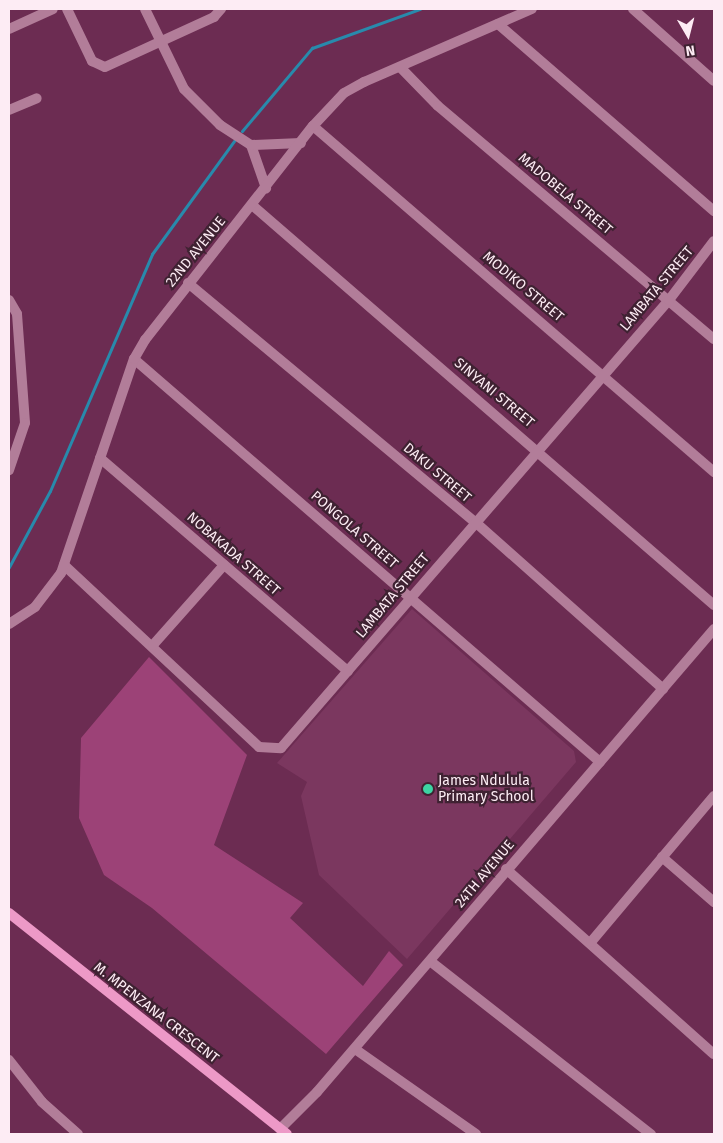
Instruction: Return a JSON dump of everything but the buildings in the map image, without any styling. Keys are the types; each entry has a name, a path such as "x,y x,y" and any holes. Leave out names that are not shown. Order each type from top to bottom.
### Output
{"main road":[{"name":"M. MPENZANA CRESCENT","path":"9,913 281,1133"}],"street":[{"path":"9,29 53,9"},
{"path":"67,9 95,65 105,67 214,18 221,9"},
{"path":"145,9 184,89 220,124 251,145 301,143"},
{"name":"22ND AVENUE","path":"9,624 35,607 64,565 134,359 188,283 266,188 313,126 344,93 532,9"},
{"path":"633,9 714,81"},
{"path":"498,24 714,212"},
{"name":"MADOBELA STREET","path":"400,67 445,112 714,339"},
{"path":"9,110 37,98"},
{"name":"MODIKO STREET","path":"313,126 603,373 714,472"},
{"path":"251,145 266,188"},
{"name":"SINYANI STREET","path":"252,205 538,448 714,605"},
{"name":"LAMBATA STREET","path":"64,565 268,751 284,746 474,521 669,300 714,241"},
{"name":"DAKU STREET","path":"188,283 474,521 663,689"},
{"path":"9,300 17,314 25,423 9,470"},
{"name":"PONGOLA STREET","path":"134,359 600,762"},
{"name":"NOBAKADA STREET","path":"100,458 348,671"},
{"path":"153,645 224,565"},
{"name":"24TH AVENUE","path":"281,1133 714,629"},
{"path":"591,942 714,796"},
{"path":"662,857 714,902"},
{"path":"506,869 591,942 714,1054"},
{"path":"430,961 651,1134"},
{"path":"355,1049 476,1134"},
{"path":"9,1062 42,1102 71,1132"}],"shaded area":[{"name":"James Ndulula Primary School","path":"412,609 574,751 576,762 407,959 319,875 301,796 307,782 277,763"},
{"path":"149,657 247,755 214,845 303,903 290,918 363,986 389,951 403,965 326,1054 152,908 104,875 79,818 81,738"}],"waterway":[{"path":"242,131 312,48 420,9"},
{"path":"9,567 50,491 152,254 234,141"}],"place":[{"name":"James Ndulula Primary School","path":"428,789"}]}
